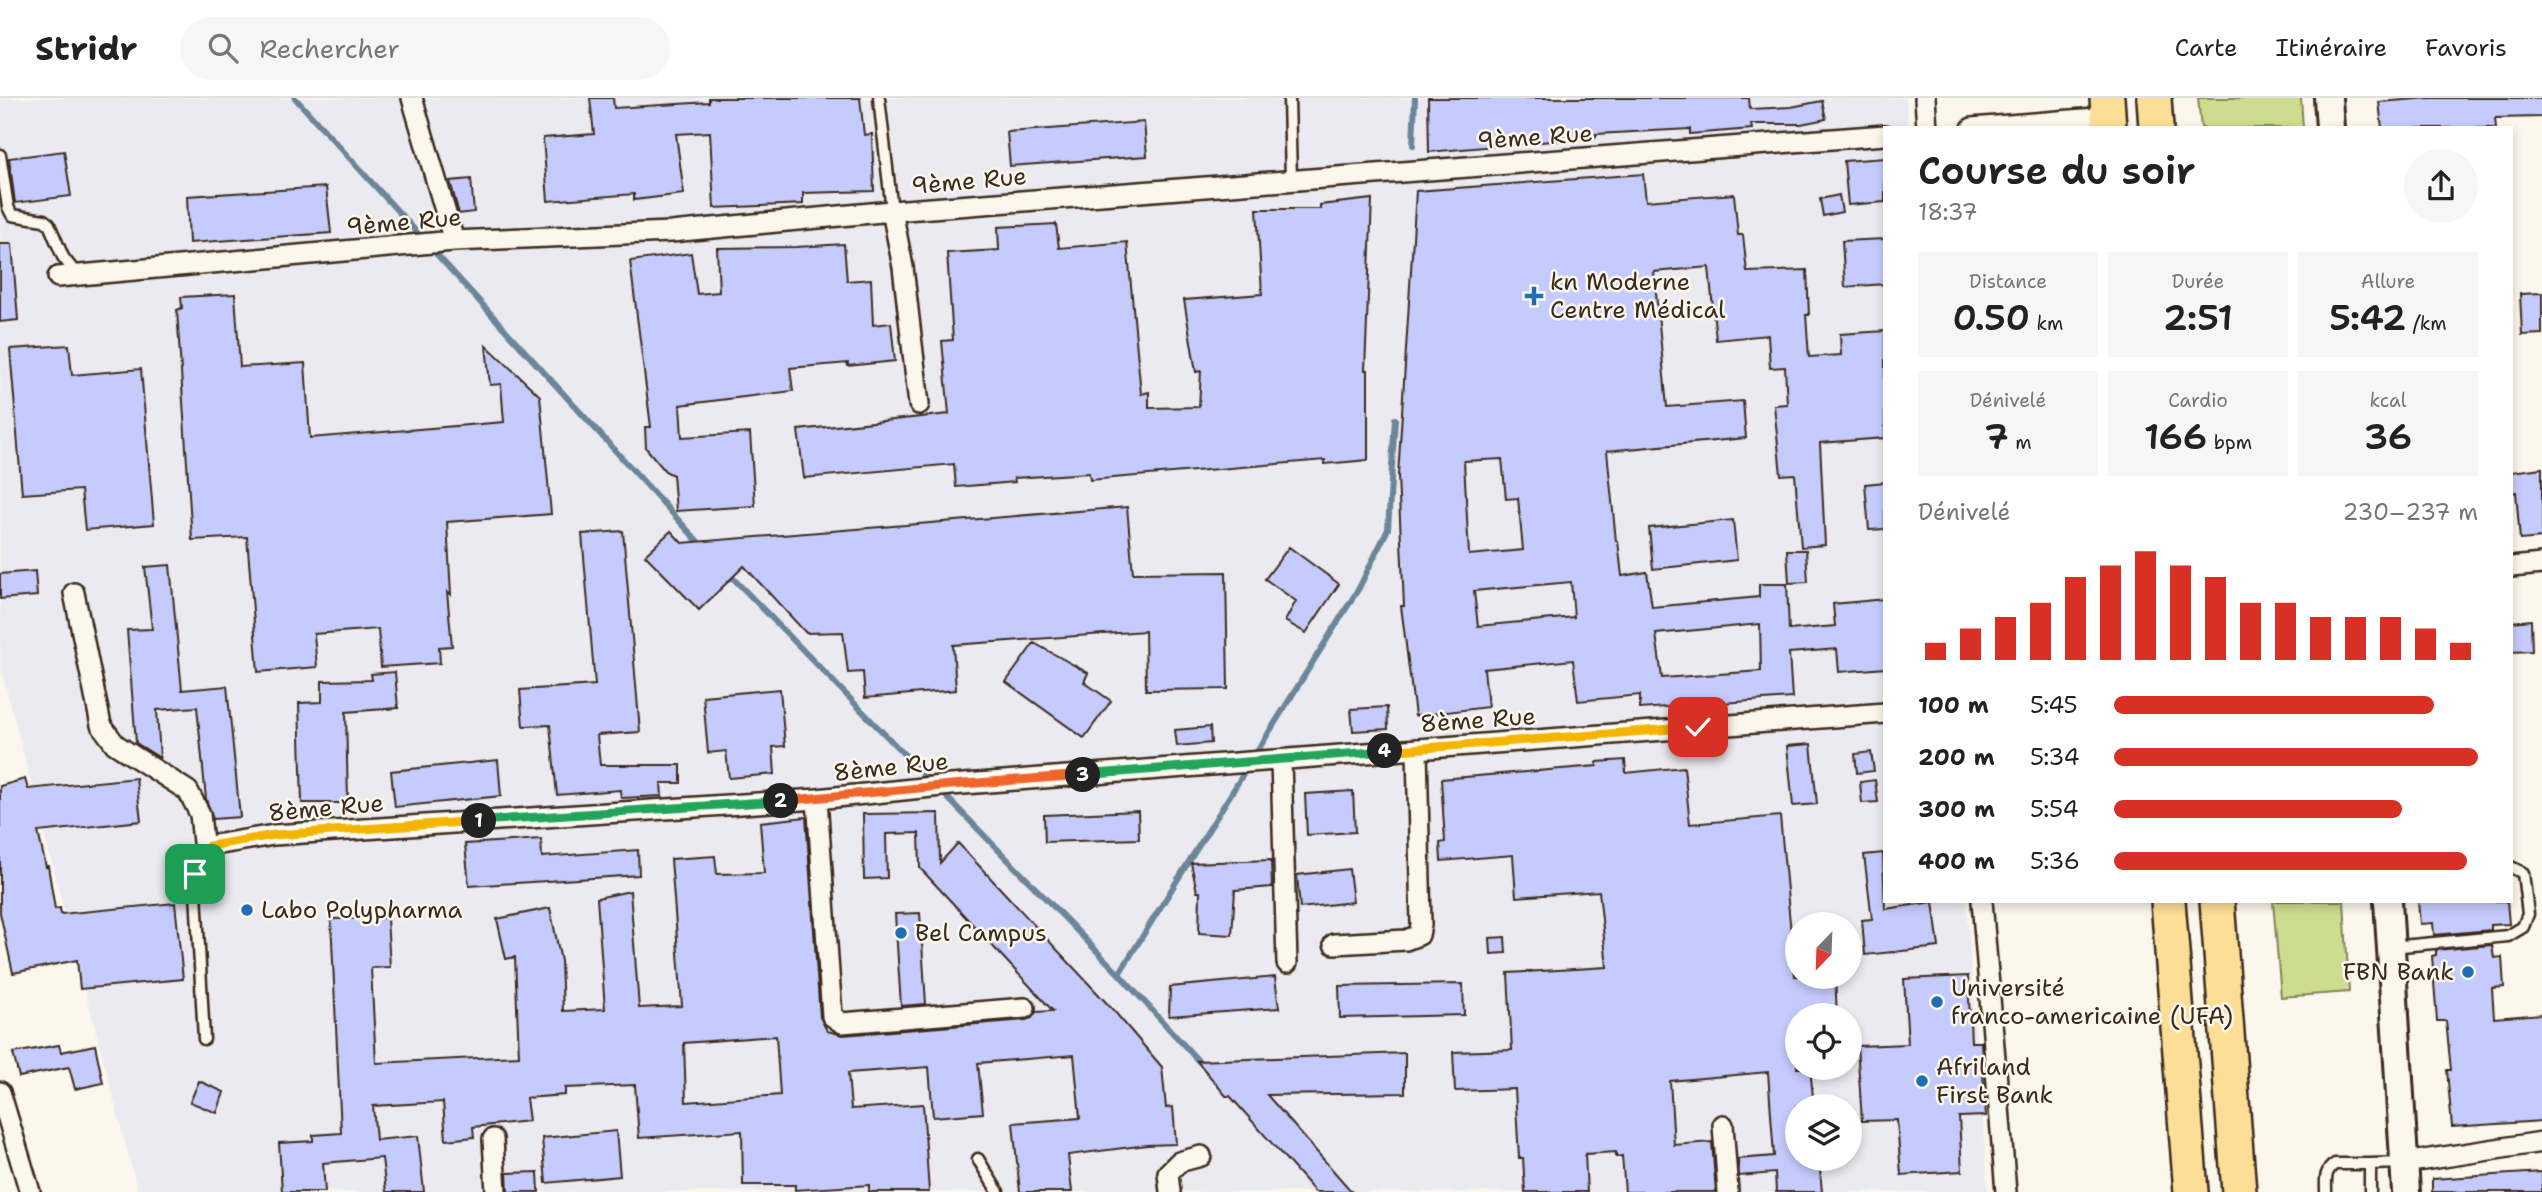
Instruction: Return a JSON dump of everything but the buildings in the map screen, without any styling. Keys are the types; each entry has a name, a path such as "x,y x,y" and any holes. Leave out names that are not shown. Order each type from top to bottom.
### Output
{"highway":[{"path":"2154,98 2156,126"},
{"path":"2168,903 2191,1192"},
{"path":"2217,903 2239,1192"}],"street":[{"path":"412,98 454,241"},
{"path":"1925,98 1927,126"},
{"path":"2328,98 2330,126"},
{"path":"1991,126 2108,114"},
{"name":"9ème Rue","path":"67,276 454,241 671,232 892,211 1883,135"},
{"path":"892,211 903,267 919,404"},
{"path":"2513,567 2542,564"},
{"path":"74,593 101,726 115,744 188,791 200,814 203,842 209,846"},
{"name":"8ème Rue","path":"209,846 274,835 817,799 951,785 1883,713"},
{"path":"1334,944 1406,940 1419,936 1422,925 1417,749"},
{"path":"1280,760 1287,963"},
{"path":"817,799 832,1016 836,1021 842,1023 1025,1008"},
{"path":"1982,903 2006,1192"},
{"path":"2388,903 2406,1192"},
{"path":"0,1092 30,1192"},
{"path":"1723,1125 1728,1192"},
{"path":"493,1139 496,1192"},
{"path":"2404,1163 2542,1142"},
{"path":"1170,1192 1168,1173 1179,1162 1201,1156"}],"lane":[{"path":"879,98 892,211"},
{"path":"1289,98 1291,180"},
{"path":"0,155 8,207 12,215 44,220 49,224 63,257 67,276"},
{"path":"204,1039 195,874 209,846"},
{"path":"2391,947 2508,936 2523,927 2529,914 2523,873 2513,868"},
{"path":"978,1159 998,1192"},
{"path":"2326,1192 2326,1172 2335,1164 2404,1163"},
{"path":"2370,1164 2370,1192"}],"shaded area":[{"path":"0,98 1906,98 1908,126 1883,126 1883,903 1966,903 1988,1192 138,1192 0,665"}],"green space":[{"path":"2198,98 2301,98 2303,126 2201,126"},
{"path":"2273,903 2344,903 2349,992 2281,997"}],"waterway":[{"path":"295,98 423,239"},
{"path":"1413,145 1415,98"},
{"path":"430,247 703,547"},
{"path":"1253,758 1359,588 1388,529 1395,419"},
{"path":"727,572 932,783"},
{"path":"1119,974 1247,768"},
{"path":"940,790 1119,974 1203,1066"}],"place":[{"name":"kn Moderne Centre Médical","path":"1534,296"},
{"name":"Labo Polypharma","path":"247,910"},
{"name":"Bel Campus","path":"901,933"},
{"name":"FBN Bank","path":"2468,972"},
{"name":"Université franco-americaine (UFA)","path":"1937,1002"},
{"name":"Afriland First Bank","path":"1922,1081"}],"route":[{"path":"195,874 209,846 274,835 817,799 951,785 1698,727"}]}
